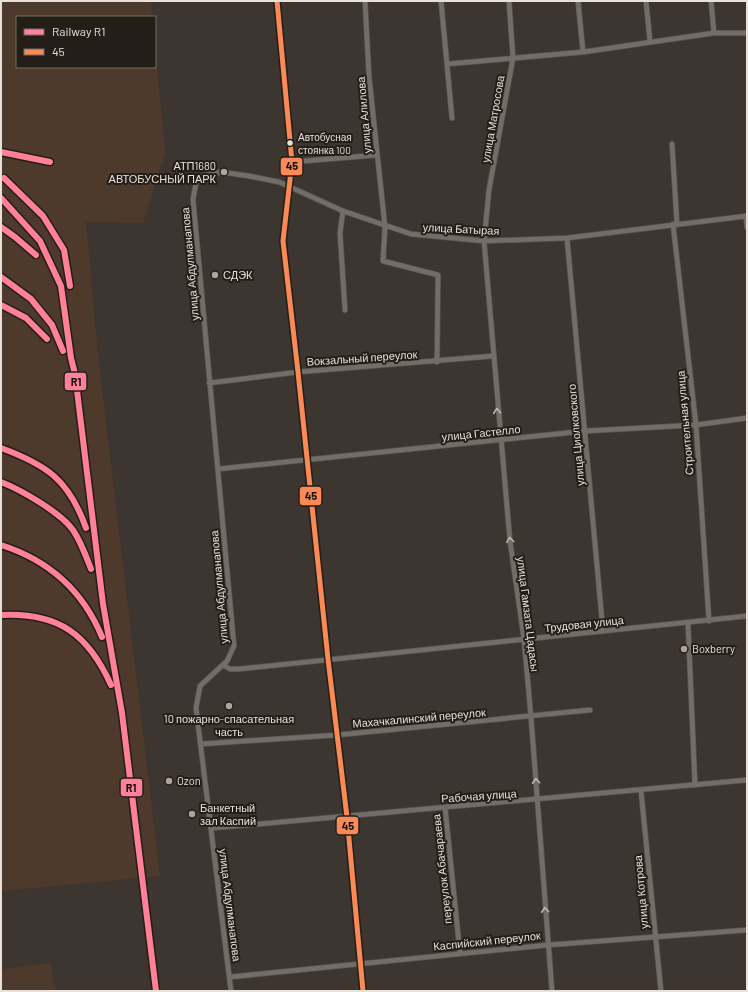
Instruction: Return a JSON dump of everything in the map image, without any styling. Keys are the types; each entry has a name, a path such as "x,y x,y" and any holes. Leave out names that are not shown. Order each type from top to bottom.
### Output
{"street":[{"path":"278,1 292,162 283,241 328,659 347,817 363,991"},
{"name":"улица Алилова","path":"365,1 369,76 385,227 383,261 438,275 436,362"},
{"path":"441,1 452,118"},
{"name":"улица Матросова","path":"484,241 489,190 513,58 509,1"},
{"path":"578,1 583,52"},
{"path":"646,1 650,41"},
{"path":"711,1 714,33"},
{"path":"447,64 583,52 650,41 714,33 747,33"},
{"name":"Строительная улица","path":"672,144 675,224 696,425 709,621"},
{"path":"292,162 377,155"},
{"name":"улица Батырая","path":"193,191 202,176 221,172 249,176 290,186 344,211 385,227 418,236 484,241 567,238 746,216"},
{"name":"улица Абдулманапова","path":"193,191 192,199 234,636 232,653 223,665 200,686 196,708 231,991"},
{"path":"344,211 340,233 345,310"},
{"path":"746,216 747,227"},
{"name":"улица Циолковского","path":"567,238 602,631"},
{"name":"улица Гамзата Цадасы","path":"484,241 500,440 510,541 524,639 532,717 552,991"},
{"name":"Вокзальный переулок","path":"209,383 298,372 436,362 493,356"},
{"name":"улица Гастелло","path":"218,469 307,461 585,431 696,425 747,418"},
{"name":"Трудовая улица","path":"223,665 230,669 239,669 747,616"},
{"path":"688,623 695,785"},
{"name":"Махачкалинский переулок","path":"201,744 337,735 532,717 590,710"},
{"name":"Рабочая улица","path":"212,828 445,807 538,801 747,780"},
{"name":"улица Котрова","path":"641,790 654,937 661,991"},
{"name":"переулок Абачараева","path":"445,807 460,953"},
{"name":"Каспийский переулок","path":"230,977 548,944 747,930"}],"shaded area":[{"path":"1,1 151,1 152,16 16,16 16,68 156,68 156,56 165,153 143,223 86,222 98,355 160,876 1,891"},
{"path":"51,963 55,991 1,991 1,969"}],"rail line":[{"name":"R1","path":"1,152 50,162"},
{"name":"R1","path":"4,178 43,216 64,250 70,286"},
{"name":"R1","path":"1,198 40,241 61,286 71,358 75,374 103,604 122,713 156,991"},
{"name":"R1","path":"1,227 36,255"},
{"name":"R1","path":"1,277 31,299 52,325 63,351"},
{"name":"R1","path":"1,305 26,318 47,339"},
{"name":"R1","path":"1,448 31,461 44,468 54,476 64,486 72,498 86,528"},
{"name":"R1","path":"1,482 40,502 67,523 78,539 91,569"},
{"name":"R1","path":"1,545 34,559 62,579 85,605 102,637"},
{"name":"R1","path":"1,615 21,615 39,618 55,622 69,630 92,652 111,685"}],"transit line":[{"name":"45","path":"277,1 292,162 283,241 328,659 347,817 363,991"}],"place":[{"name":"Автобусная стоянка 100","path":"290,143"},
{"name":"АТП1680 АВТОБУСНЫЙ ПАРК","path":"224,172"},
{"name":"СДЭК","path":"215,275"},
{"name":"Boxberry","path":"684,649"},
{"name":"10 пожарно-спасательная часть","path":"229,706"},
{"name":"Ozon","path":"169,781"},
{"name":"Банкетный зал Каспий","path":"192,814"}]}
